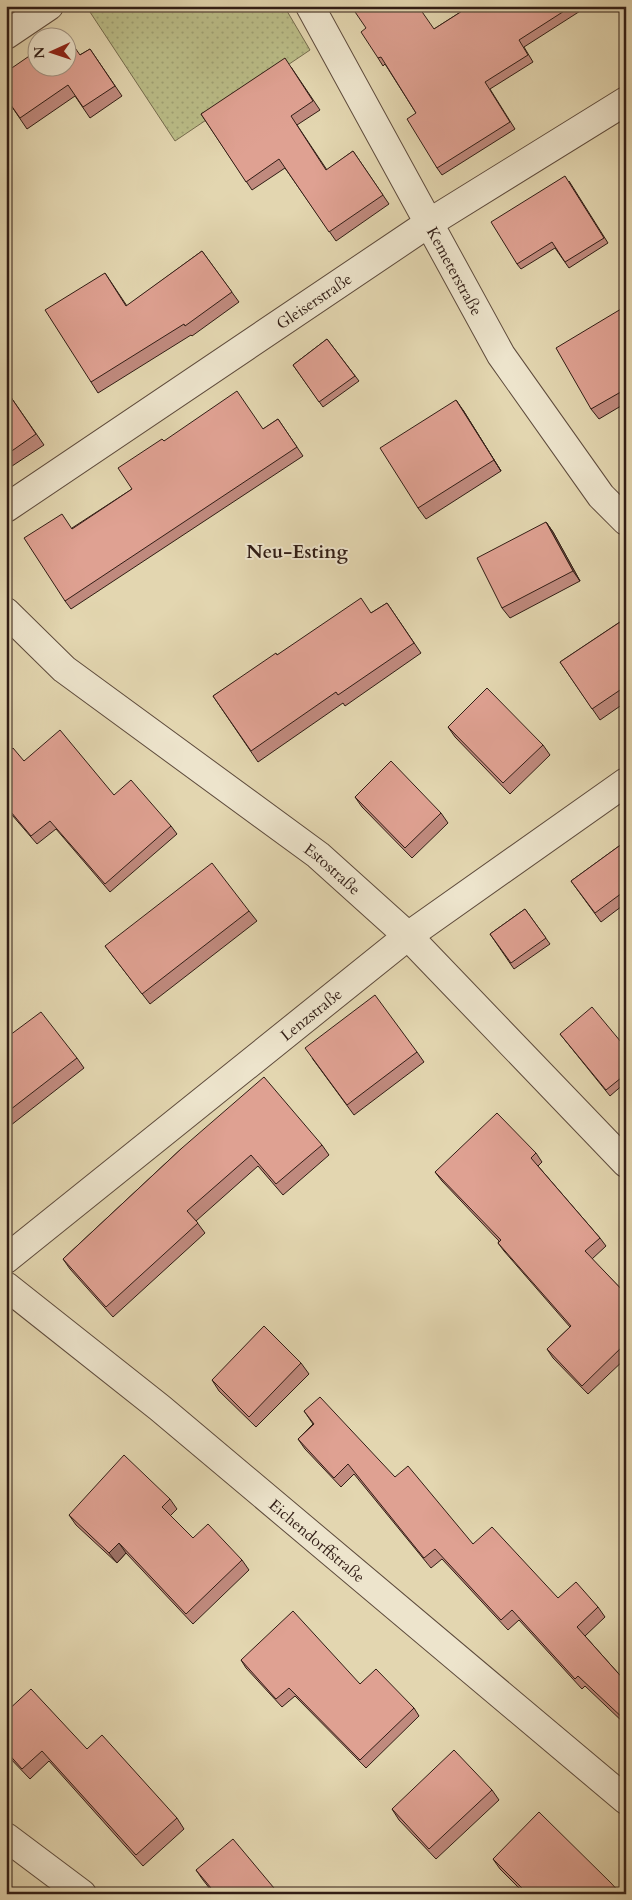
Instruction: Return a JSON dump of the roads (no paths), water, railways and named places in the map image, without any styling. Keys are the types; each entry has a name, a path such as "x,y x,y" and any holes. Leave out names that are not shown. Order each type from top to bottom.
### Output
{"street":[{"path":"6,35 48,6"},
{"name":"Kemeterstraße","path":"310,6 501,355 602,496 626,521"},
{"name":"Gleiserstraße","path":"6,508 429,223 626,100"},
{"name":"Estostraße","path":"6,612 64,669 318,855 408,936 626,1164"},
{"name":"Lenzstraße","path":"6,1259 408,936 626,782"},
{"name":"Eichendorffstraße","path":"6,1286 160,1408 626,1800"},
{"path":"6,1836 82,1894"}],"district":[{"name":"Neu-Esting","path":"297,551"}]}
